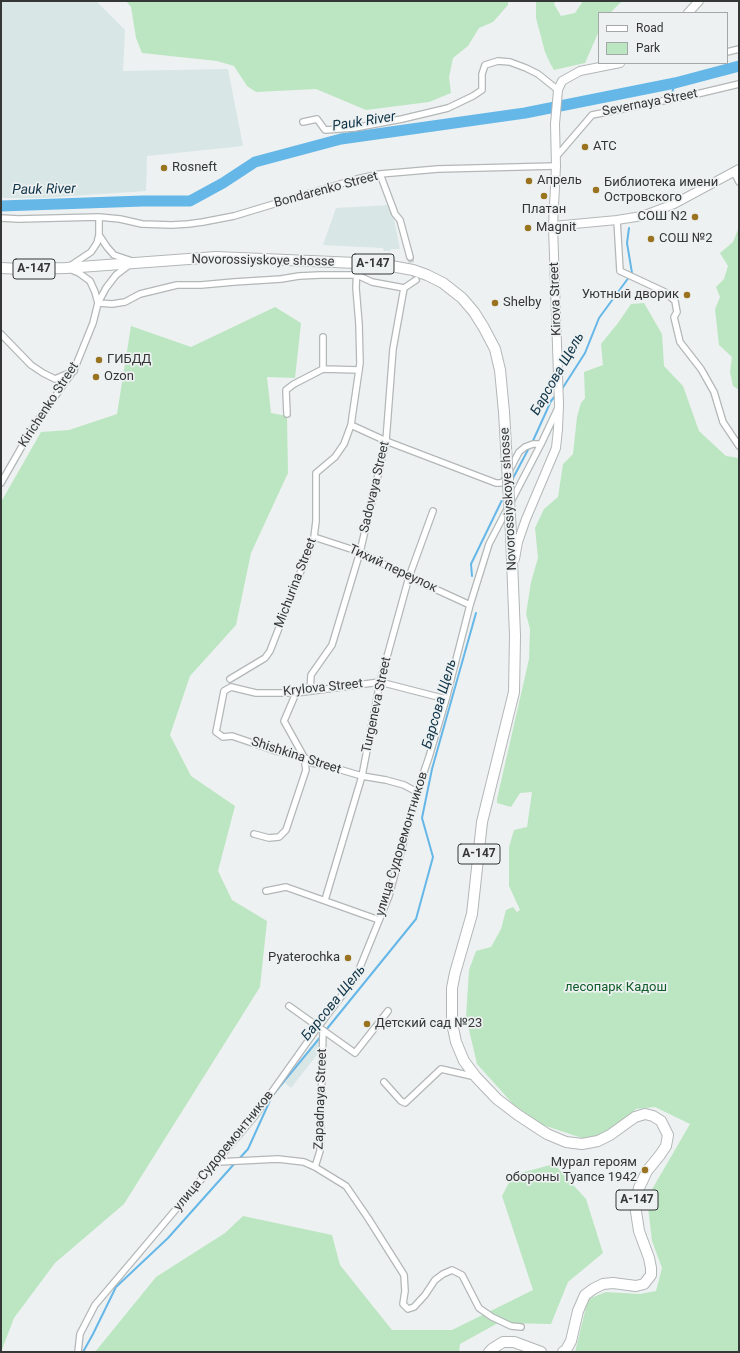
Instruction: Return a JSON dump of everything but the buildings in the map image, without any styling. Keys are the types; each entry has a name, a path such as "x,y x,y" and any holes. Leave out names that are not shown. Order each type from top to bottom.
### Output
{"highway":[{"name":"Novorossiyskoye shosse","path":"1,268 66,268 216,257 357,263 391,266 427,275 443,283 462,298 474,312 495,349 500,370 504,412 511,534 515,662 514,692 482,822 472,914 452,988 452,1023 456,1042 464,1061 476,1078 497,1099 547,1134 566,1142 582,1144 598,1141 610,1135 635,1117 645,1114 653,1116 661,1121 668,1135 666,1146 647,1172 639,1188 636,1205 638,1232 649,1258 651,1275 644,1284 636,1286 613,1283 604,1284 585,1295 578,1311 570,1341 566,1350 563,1352"},
{"path":"489,1352 503,1342 514,1342 541,1352"}],"main road":[{"path":"689,12 699,1"},
{"path":"558,90 562,81 580,71 615,64"},
{"name":"Kirova Street","path":"513,572 518,542 526,519 556,448 558,429 559,403 553,226 556,166 555,124 558,90"},
{"path":"553,226 642,216 674,204 736,170"}],"street":[{"path":"728,52 739,49"},
{"path":"303,122 317,119 325,130 354,128 448,108 482,90 482,74 485,65 498,61 510,62 526,68 538,74 558,90"},
{"name":"Severnaya Street","path":"556,156 592,115 739,84"},
{"name":"Bondarenko Street","path":"1,218 99,217 142,224 162,225 204,222 234,216 357,179 380,174 438,169 556,166"},
{"path":"736,170 739,182"},
{"path":"380,174 395,214 400,220 410,257"},
{"path":"66,268 81,260 97,243 100,235 99,217"},
{"path":"616,220 620,271 665,292 675,301 678,312 674,317 680,342 702,369 714,392 723,422 739,446"},
{"path":"100,235 114,255 135,262"},
{"name":"Kirichenko Street","path":"1,483 33,428 74,370 93,323 98,303 106,288 116,275 127,266 135,262"},
{"name":"Michurina Street","path":"230,679 265,658 270,651 314,537 316,521 316,473 340,451 352,425 359,370 360,324 356,288 357,263"},
{"path":"66,268 80,273 90,281 98,303 112,304 125,302 140,294 177,284 201,285 281,280 306,275 357,275 372,282 404,288 416,280"},
{"name":"Sadovaya Street","path":"310,691 311,676 332,645 360,552 386,441 393,349 404,288"},
{"path":"1,334 43,374 55,378 74,370"},
{"path":"323,337 323,369"},
{"path":"287,414 286,390 294,384 323,369 359,370"},
{"name":"улица Судоремонтников","path":"78,1352 80,1334 95,1305 218,1162 254,1117 320,1029 356,977 389,896 417,792 446,698 470,605 489,544 542,444 559,403"},
{"path":"352,425 386,441 496,483 501,483 504,481 519,452 525,447 533,444 542,444"},
{"name":"Turgeneva Street","path":"325,900 362,776 380,682 409,577 434,511"},
{"name":"Тихий переулок","path":"314,537 360,552 409,577 470,605"},
{"name":"Krylova Street","path":"224,691 231,687 256,693 296,693 380,682 446,698"},
{"name":"Shishkina Street","path":"224,691 216,732 223,737 232,736 276,751 304,757 312,763 404,785 417,792"},
{"path":"254,834 269,838 279,838 286,830 306,770 304,757 284,721 296,693"},
{"path":"266,891 286,887 379,920"},
{"path":"289,1006 355,1053 388,1011"},
{"name":"Zapadnaya Street","path":"315,1167 320,1150 320,1029"},
{"path":"384,1082 401,1101 405,1103 441,1069 476,1078"},
{"name":"Zapadnaya Street","path":"218,1162 278,1159 304,1162 315,1167 346,1186 365,1213 404,1275 405,1291 403,1304 408,1309 414,1307 422,1299 435,1280 452,1270 462,1274 479,1308 492,1317 511,1326 521,1328"}],"shaded area":[{"path":"1,1 96,1 125,30 123,71 228,69 243,146 147,156 146,191 41,198 1,198"},
{"path":"391,205 400,249 384,251 383,248 323,245 336,208"},
{"path":"318,1039 321,1043 320,1051 291,1088 285,1083"}],"green space":[{"path":"126,1 508,1 508,5 493,22 479,28 468,46 453,58 449,77 451,93 429,102 366,110 316,89 256,92 247,86 234,66 217,61 142,53 136,38 131,7"},
{"path":"536,1 555,1 554,4 561,16 575,13 583,1 622,1 611,12 598,12 598,33 585,63 554,70 545,52 536,18"},
{"path":"739,227 739,390 733,386 730,372 732,357 719,345 715,309 720,297 716,287 724,279 728,266 720,253 733,242"},
{"name":"лесопарк Кадош","path":"644,303 662,334 664,366 683,386 699,431 726,456 739,458 739,1352 575,1352 588,1299 606,1292 640,1294 656,1291 662,1268 652,1241 647,1198 690,1124 655,1107 636,1109 616,1128 588,1140 540,1124 513,1104 477,1064 466,1017 469,970 476,951 491,947 501,929 506,910 513,907 517,912 520,910 509,886 509,847 514,830 527,827 532,792 520,793 511,807 497,803 497,799 529,659 530,629 526,614 531,582 538,558 535,528 544,509 558,497 563,464 573,454 577,417 581,403 585,398 584,372 603,365 601,344 631,304"},
{"path":"275,307 301,323 295,378 267,377 271,413 287,416 288,473 251,553 236,625 190,676 170,735 191,776 235,806 218,871 232,900 267,921 260,987 124,1204 55,1263 14,1318 1,1352 1,502 41,432 69,430 117,414 131,326 191,347"},
{"path":"554,1164 586,1199 603,1253 568,1282 551,1324 498,1323 460,1344 459,1352 95,1352 156,1277 225,1233 243,1216 332,1235 340,1265 392,1330 452,1330 533,1290 502,1196 513,1175"}],"waterway":[{"name":"Pauk River","path":"1,206 143,201 190,201 223,183 255,162 341,139 525,113 675,83 739,66"},
{"path":"672,93 675,83"},
{"name":"Барсова Щель","path":"562,389 585,353 599,318 632,273 627,243 629,228"},
{"name":"Барсова Щель","path":"532,443 551,401 556,395"},
{"name":"Барсова Щель","path":"512,480 530,446"},
{"name":"Барсова Щель","path":"472,576 471,564 504,496"},
{"name":"Барсова Щель","path":"326,1030 416,919 433,857 422,818 432,769 476,613"},
{"name":"Барсова Щель","path":"238,1160 248,1149 272,1096 322,1035"},
{"name":"Барсова Щель","path":"83,1352 116,1287 168,1238 235,1163"}],"tunnel":[{"path":"410,257 416,280"}],"place":[{"name":"АТС","path":"585,147"},
{"name":"Rosneft","path":"164,168"},
{"name":"Апрель","path":"529,181"},
{"name":"Библиотека имени Островского","path":"596,190"},
{"name":"Платан","path":"544,196"},
{"name":"СОШ N2","path":"695,217"},
{"name":"Magnit","path":"528,228"},
{"name":"СОШ №2","path":"651,239"},
{"name":"Уютный дворик","path":"687,295"},
{"name":"Shelby","path":"495,303"},
{"name":"ГИБДД","path":"99,360"},
{"name":"Ozon","path":"96,377"},
{"name":"Pyaterochka","path":"348,958"},
{"name":"Детский сад №23","path":"367,1024"},
{"name":"Мурал героям обороны Туапсе 1942","path":"645,1170"}]}
